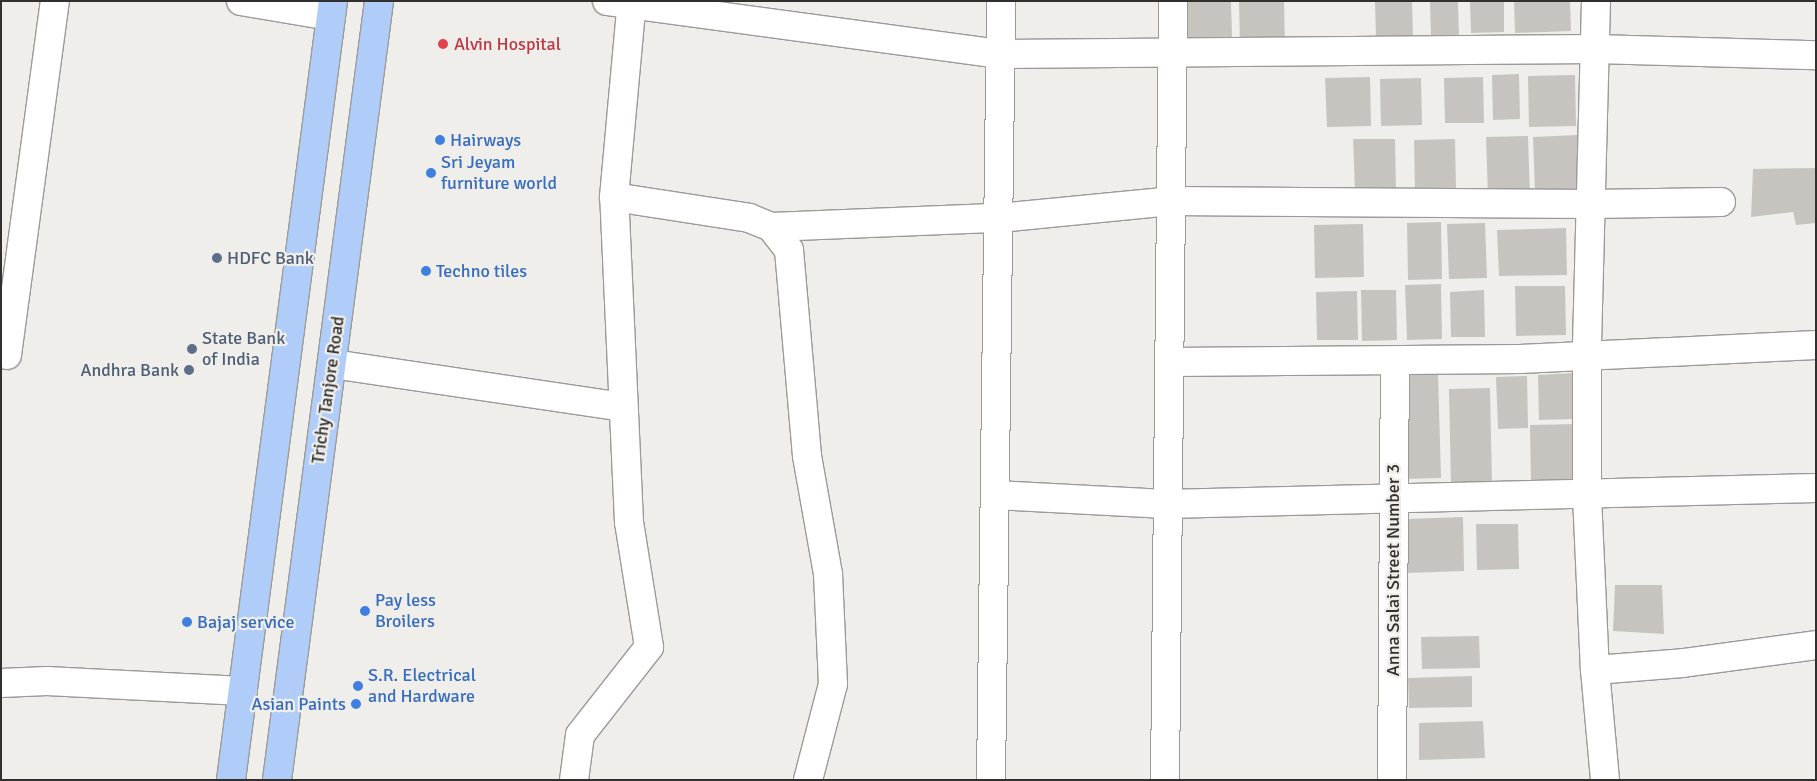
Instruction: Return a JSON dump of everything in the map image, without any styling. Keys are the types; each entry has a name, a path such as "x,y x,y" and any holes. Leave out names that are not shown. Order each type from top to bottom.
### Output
{"highway":[{"name":"Trichy Tanjore Road","path":"277,780 379,1"},
{"path":"231,780 332,8"}],"street":[{"path":"7,355 54,1"},
{"path":"241,1 332,8"},
{"path":"991,780 1001,1"},
{"path":"1165,780 1166,504 1170,362 1173,1"},
{"path":"1596,1 1587,356 1587,496 1595,670 1606,780"},
{"path":"574,780 580,735 649,647 629,522 614,197 623,2 1001,54 1595,49 1816,55"},
{"path":"614,197 749,218 771,227 999,218 1171,201 1591,204 1721,202"},
{"path":"771,227 789,250 808,456 828,574 833,684 808,780"},
{"path":"1170,362 1395,361 1587,356 1816,345"},
{"name":"Anna Salai Street Number 3","path":"1392,780 1395,361"},
{"path":"332,364 623,408"},
{"path":"995,495 1166,504 1587,496 1816,488"},
{"path":"1595,670 1693,662 1816,645"},
{"path":"1,683 47,681 243,691"}],"building":[{"path":"1184,1 1231,1 1232,38 1184,40"},
{"path":"1239,1 1284,1 1285,45 1240,46"},
{"path":"1375,1 1412,1 1413,38 1376,39"},
{"path":"1430,1 1458,1 1459,40 1431,40"},
{"path":"1470,1 1504,1 1504,32 1471,33"},
{"path":"1514,1 1570,1 1571,31 1515,33"},
{"path":"1519,74 1520,119 1493,120 1492,75"},
{"path":"1575,75 1576,126 1529,127 1528,76"},
{"path":"1370,77 1371,126 1327,127 1325,78"},
{"path":"1483,77 1484,123 1445,123 1444,78"},
{"path":"1421,78 1422,125 1381,126 1380,79"},
{"path":"1577,135 1578,193 1535,193 1533,137"},
{"path":"1528,136 1530,196 1488,197 1486,137"},
{"path":"1353,139 1395,139 1396,190 1355,191"},
{"path":"1455,139 1456,191 1415,192 1414,140"},
{"path":"1816,168 1816,223 1796,225 1793,212 1751,217 1753,169"},
{"path":"1441,222 1442,279 1408,280 1407,223"},
{"path":"1485,223 1487,278 1449,279 1447,224"},
{"path":"1363,224 1364,277 1315,278 1314,225"},
{"path":"1566,228 1567,275 1499,276 1497,230"},
{"path":"1441,284 1442,339 1407,340 1405,285"},
{"path":"1515,286 1565,286 1566,335 1516,336"},
{"path":"1361,290 1396,290 1397,340 1362,341"},
{"path":"1484,290 1485,337 1451,337 1450,292"},
{"path":"1357,291 1358,340 1317,340 1316,292"},
{"path":"1573,373 1574,419 1539,420 1538,375"},
{"path":"1438,374 1441,478 1403,479 1401,375"},
{"path":"1527,376 1528,428 1498,429 1496,377"},
{"path":"1490,388 1492,484 1451,485 1449,389"},
{"path":"1577,424 1579,483 1531,484 1530,425"},
{"path":"1463,517 1464,571 1408,573 1406,519"},
{"path":"1476,524 1518,524 1519,569 1477,570"},
{"path":"1615,585 1662,585 1664,634 1613,631"},
{"path":"1479,636 1480,668 1422,669 1421,637"},
{"path":"1472,676 1472,707 1409,708 1408,678"},
{"path":"1483,721 1485,758 1419,760 1419,723"}],"place":[{"name":"Alvin Hospital","path":"443,44"},
{"name":"Hairways","path":"440,140"},
{"name":"Sri Jeyam furniture world","path":"431,173"},
{"name":"HDFC Bank","path":"217,258"},
{"name":"Techno tiles","path":"426,271"},
{"name":"State Bank of India","path":"192,349"},
{"name":"Andhra Bank","path":"189,370"},
{"name":"Pay less Broilers","path":"365,611"},
{"name":"Bajaj service","path":"187,622"},
{"name":"S.R. Electrical and Hardware","path":"358,686"},
{"name":"Asian Paints","path":"356,704"}]}
